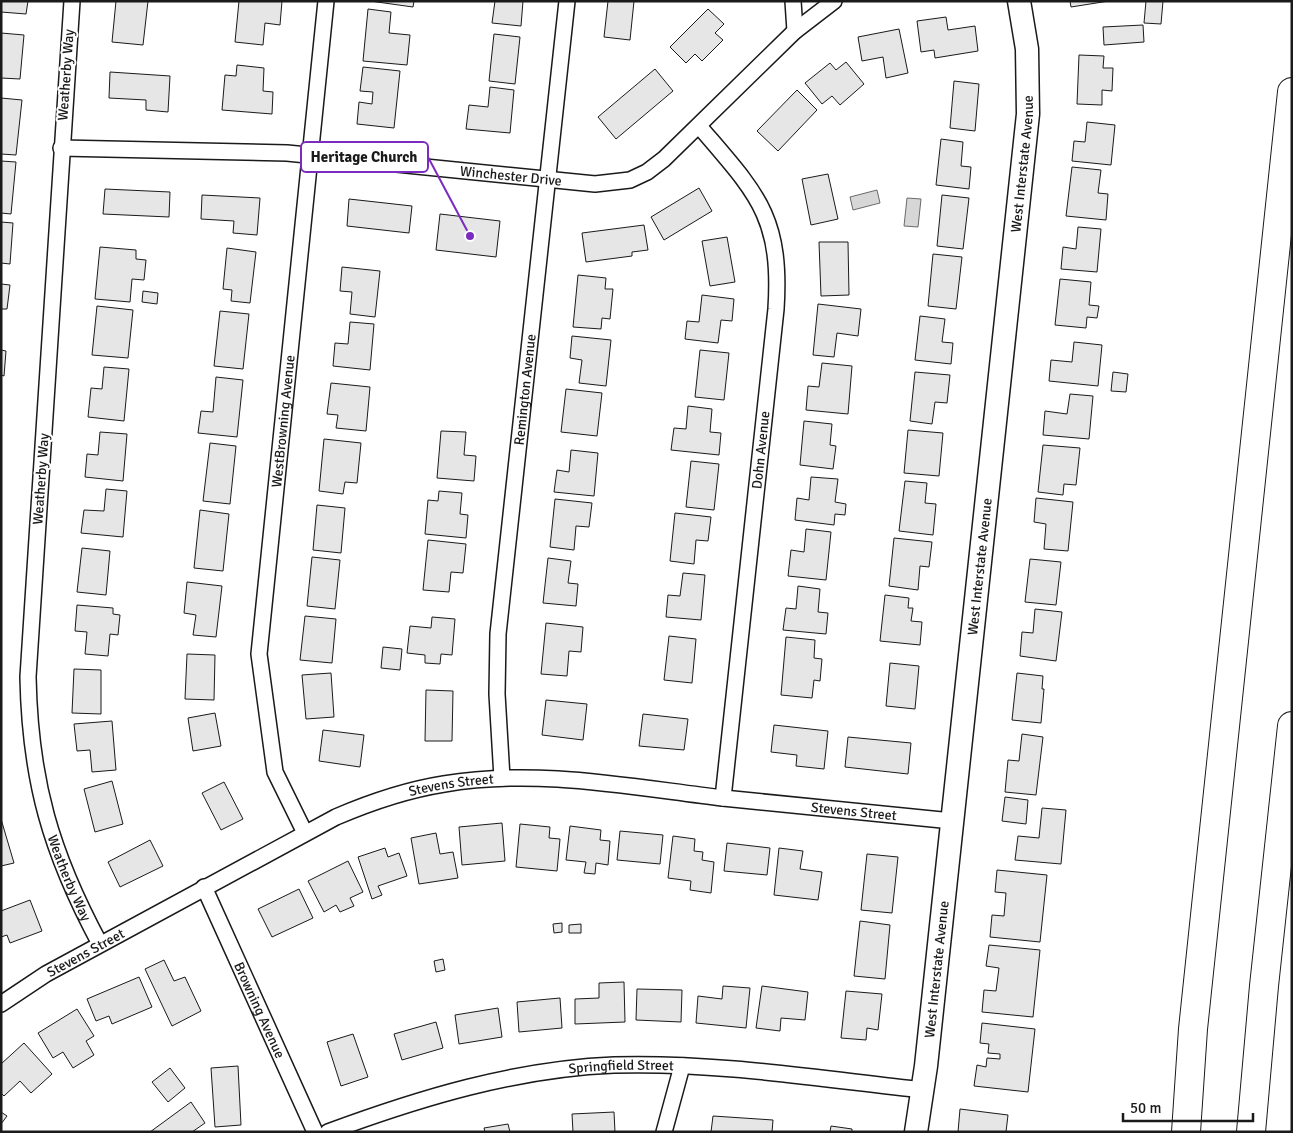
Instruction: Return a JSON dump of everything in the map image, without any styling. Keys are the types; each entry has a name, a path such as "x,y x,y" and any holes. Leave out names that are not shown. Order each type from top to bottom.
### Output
{"highway":[{"path":"1186,1132 1193,1029 1292,92"},
{"path":"1251,1132 1264,986 1292,726"}],"street":[{"name":"Weatherby Way","path":"72,1 28,677 29,715 38,785 51,837 68,883 100,944"},
{"name":"WestBrowning Avenue","path":"305,833 275,772 259,654 326,1"},
{"name":"Remington Avenue","path":"502,778 497,694 498,634 567,1"},
{"path":"793,1 795,31"},
{"name":"Winchester Drive","path":"61,148 310,155 595,184 630,180 647,172 664,160 795,31 834,1"},
{"name":"West Interstate Avenue","path":"916,1132 952,821 1028,114 1028,64 1019,1"},
{"name":"Dohn Avenue","path":"699,126 753,190 773,234 777,261 776,309 723,798"},
{"name":"Stevens Street","path":"1,1004 26,986 100,944 305,833 359,807 408,791 443,784 502,778 561,778 723,798 952,821"},
{"name":"Browning Avenue","path":"204,887 315,1132"},
{"name":"Springfield Street","path":"328,1132 424,1100 515,1076 613,1065 682,1066 774,1073 922,1090"},
{"path":"664,1132 682,1066"}],"shaded area":[{"path":"877,190 880,203 853,210 850,197"},
{"path":"907,198 921,199 918,227 904,226"}],"building":[{"path":"1,1 28,1 26,14 1,12"},
{"path":"116,1 148,1 143,45 112,42"},
{"path":"239,1 282,1 280,25 265,23 263,45 235,42"},
{"path":"370,1 414,1 413,7"},
{"path":"495,1 523,1 521,26 492,23"},
{"path":"608,1 634,1 630,40 604,37"},
{"path":"1070,1 1109,1 1071,7"},
{"path":"1146,1 1163,1 1161,24 1144,23"},
{"path":"368,9 391,12 389,33 410,35 407,65 363,61"},
{"path":"708,9 724,24 715,33 723,40 702,61 695,54 686,63 670,47"},
{"path":"946,17 948,30 975,26 978,51 935,58 934,50 921,52 917,21"},
{"path":"1143,25 1144,42 1104,45 1103,27"},
{"path":"899,29 908,73 886,78 883,57 862,61 858,37"},
{"path":"1,33 24,35 20,79 1,78"},
{"path":"494,34 520,37 515,84 489,81"},
{"path":"1079,55 1104,56 1103,68 1113,68 1112,91 1102,90 1102,105 1077,104"},
{"path":"846,62 864,84 840,105 832,96 822,104 805,83 830,63 836,70"},
{"path":"237,65 264,68 263,91 273,92 272,114 222,110 225,75 236,76"},
{"path":"363,67 400,71 394,128 357,124 359,102 372,104 373,92 360,91"},
{"path":"655,69 673,91 616,139 598,117"},
{"path":"110,72 170,76 168,112 146,110 146,100 109,98"},
{"path":"954,81 979,84 975,131 950,128"},
{"path":"490,87 514,90 510,133 466,129 469,105 488,107"},
{"path":"797,90 817,110 778,151 757,131"},
{"path":"1,98 22,100 16,155 1,154"},
{"path":"1087,122 1115,125 1111,165 1072,161 1074,141 1085,142"},
{"path":"941,139 963,142 961,166 971,167 969,189 936,185"},
{"path":"1,161 16,162 11,214 1,213"},
{"path":"1072,167 1101,170 1098,193 1108,194 1106,220 1066,216"},
{"path":"828,174 838,219 811,225 802,179"},
{"path":"699,188 712,211 664,240 651,217"},
{"path":"105,189 170,192 169,217 103,214"},
{"path":"202,195 260,198 257,235 233,233 234,221 201,219"},
{"path":"942,195 969,198 963,249 937,246"},
{"path":"349,199 412,206 409,233 347,226"},
{"path":"440,214 500,221 496,257 436,250"},
{"path":"1,222 13,223 10,264 1,263"},
{"path":"644,225 648,250 632,252 632,256 586,262 582,233"},
{"path":"1078,227 1101,229 1097,272 1061,269 1063,247 1076,249"},
{"path":"727,237 735,282 710,286 702,241"},
{"path":"819,242 848,242 849,295 821,296"},
{"path":"100,247 136,250 136,259 146,260 144,280 132,279 130,302 95,299"},
{"path":"227,248 256,252 250,303 231,301 232,290 223,289"},
{"path":"933,254 962,257 956,309 928,306"},
{"path":"342,267 380,271 375,317 350,314 352,292 340,291"},
{"path":"578,275 606,278 605,289 613,289 610,319 602,318 601,329 573,327"},
{"path":"1060,279 1091,282 1089,305 1099,306 1097,318 1087,317 1086,328 1055,325"},
{"path":"1,284 10,285 7,309 1,309"},
{"path":"143,291 158,293 157,304 142,302"},
{"path":"702,295 734,299 732,321 721,320 718,343 685,339 687,321 699,322"},
{"path":"818,304 861,309 858,336 837,333 834,357 813,355"},
{"path":"97,306 133,310 128,358 92,355"},
{"path":"220,311 249,314 243,369 214,366"},
{"path":"920,316 945,319 942,342 953,343 951,364 915,360"},
{"path":"350,322 374,324 370,370 333,366 335,343 348,344"},
{"path":"572,336 611,340 606,386 579,383 582,360 570,358"},
{"path":"1074,342 1102,345 1098,386 1049,381 1051,360 1072,362"},
{"path":"1,350 6,351 4,376 1,375"},
{"path":"700,350 729,353 724,400 695,397"},
{"path":"822,363 852,366 848,414 806,410 808,386 819,387"},
{"path":"104,367 129,369 124,421 88,417 91,388 102,389"},
{"path":"915,372 950,375 947,403 935,402 932,424 910,421"},
{"path":"1113,372 1128,374 1126,392 1111,391"},
{"path":"216,377 243,380 237,437 198,433 201,411 213,412"},
{"path":"331,383 370,387 366,431 336,428 338,415 327,414"},
{"path":"566,389 602,393 597,436 561,432"},
{"path":"1070,394 1093,396 1089,439 1043,435 1045,411 1067,414"},
{"path":"688,406 712,409 710,432 721,433 719,455 671,450 674,428 686,429"},
{"path":"804,421 832,424 830,445 836,446 833,469 800,465"},
{"path":"908,430 943,433 939,476 904,473"},
{"path":"441,431 466,432 464,455 476,456 474,481 437,478"},
{"path":"100,432 127,434 123,481 85,477 87,454 98,455"},
{"path":"324,439 361,443 357,483 345,482 343,494 319,491"},
{"path":"210,443 236,446 230,504 203,501"},
{"path":"1043,445 1080,448 1076,485 1064,484 1063,495 1038,492"},
{"path":"571,450 598,453 594,496 554,492 557,470 569,472"},
{"path":"691,461 719,464 714,510 686,507"},
{"path":"811,477 838,479 835,502 846,504 845,515 835,514 834,525 795,520 797,498 809,500"},
{"path":"905,481 927,483 925,503 936,504 933,535 899,531"},
{"path":"106,489 127,491 123,537 81,533 84,510 104,511"},
{"path":"439,491 462,493 460,514 468,515 466,538 425,534 428,500 438,501"},
{"path":"1036,498 1073,502 1068,551 1044,549 1046,524 1034,522"},
{"path":"555,499 592,503 589,527 576,526 574,550 550,547"},
{"path":"317,505 345,508 341,553 313,550"},
{"path":"200,510 229,514 223,571 194,568"},
{"path":"675,513 711,517 708,541 696,540 694,564 670,561"},
{"path":"806,529 831,532 826,580 788,576 791,550 804,552"},
{"path":"894,538 932,542 929,567 920,566 918,590 889,586"},
{"path":"428,540 466,544 463,573 451,572 449,592 423,590"},
{"path":"82,548 110,551 106,595 77,592"},
{"path":"312,557 340,560 335,609 307,606"},
{"path":"548,558 571,561 568,583 578,584 576,606 543,603"},
{"path":"1030,559 1061,562 1056,605 1025,602"},
{"path":"683,573 705,575 701,620 666,617 668,595 680,596"},
{"path":"187,582 222,586 216,637 193,635 196,615 184,613"},
{"path":"798,586 820,589 818,612 828,613 826,634 783,630 786,608 796,609"},
{"path":"885,595 909,598 908,608 913,608 911,621 922,622 920,645 880,641"},
{"path":"77,605 113,608 113,614 120,615 118,635 110,634 108,656 85,654 87,632 75,631"},
{"path":"1035,609 1062,612 1056,661 1020,656 1022,632 1033,633"},
{"path":"305,616 336,619 332,663 300,660"},
{"path":"432,617 455,619 452,655 441,654 440,664 425,663 425,655 407,653 410,626 431,628"},
{"path":"546,623 583,627 581,652 569,651 567,676 541,674"},
{"path":"669,636 696,639 692,683 664,680"},
{"path":"786,637 815,640 814,658 822,659 820,681 814,680 812,698 781,695"},
{"path":"383,647 402,649 400,670 381,668"},
{"path":"187,654 215,655 214,700 185,699"},
{"path":"890,663 919,666 915,709 886,706"},
{"path":"74,669 101,670 101,714 72,713"},
{"path":"331,673 334,717 306,719 302,675"},
{"path":"1017,673 1043,676 1042,689 1044,689 1041,723 1012,720"},
{"path":"426,690 453,691 452,741 425,741"},
{"path":"546,700 587,704 583,740 542,735"},
{"path":"215,713 221,746 193,751 188,718"},
{"path":"643,714 688,719 684,750 639,746"},
{"path":"112,721 116,770 92,772 90,750 77,751 74,724"},
{"path":"774,725 828,731 824,769 796,766 797,755 771,752"},
{"path":"323,730 364,735 360,767 319,761"},
{"path":"1022,734 1043,737 1036,795 1005,792 1008,760 1019,761"},
{"path":"848,737 911,743 908,774 845,767"},
{"path":"112,781 123,824 95,832 84,789"},
{"path":"224,782 243,819 221,830 202,793"},
{"path":"1005,797 1028,800 1026,824 1002,821"},
{"path":"1042,808 1066,810 1061,864 1015,860 1018,836 1039,838"},
{"path":"1,819 14,863 1,866"},
{"path":"502,823 505,861 462,865 459,827"},
{"path":"520,824 550,827 549,838 560,839 557,871 516,867"},
{"path":"570,826 601,830 600,840 610,841 608,865 596,863 595,874 584,873 586,862 566,860"},
{"path":"620,831 663,835 660,864 617,860"},
{"path":"436,833 440,854 453,852 458,878 419,884 411,838"},
{"path":"673,836 695,839 694,851 703,852 702,860 714,862 711,893 690,890 691,881 668,878"},
{"path":"150,840 163,866 120,887 108,862"},
{"path":"727,843 770,848 767,875 724,871"},
{"path":"385,848 388,857 399,853 407,876 378,886 382,895 372,899 358,857"},
{"path":"779,848 803,851 800,869 822,872 818,900 774,895"},
{"path":"867,854 898,857 892,913 861,910"},
{"path":"348,861 363,892 350,898 354,906 340,912 336,905 324,912 308,881"},
{"path":"997,870 1047,875 1040,942 990,937 992,915 1004,916 1006,893 995,892"},
{"path":"299,889 313,918 272,937 258,909"},
{"path":"30,900 42,931 10,943 7,935 1,937 1,911"},
{"path":"860,921 890,925 885,979 854,976"},
{"path":"562,923 562,932 554,933 553,924"},
{"path":"581,924 581,933 569,933 569,925"},
{"path":"989,945 1040,950 1033,1017 982,1012 984,990 996,991 999,968 986,966"},
{"path":"443,959 445,970 436,972 434,961"},
{"path":"164,960 174,981 185,977 201,1011 172,1026 145,969"},
{"path":"139,977 152,1007 112,1024 109,1016 96,1021 87,999"},
{"path":"624,982 625,1022 575,1024 575,999 599,998 599,983"},
{"path":"723,986 750,988 746,1028 696,1023 698,996 722,999"},
{"path":"762,986 808,992 805,1020 781,1018 780,1031 756,1028"},
{"path":"637,989 682,990 681,1022 636,1020"},
{"path":"846,991 882,994 878,1030 867,1028 866,1040 841,1038"},
{"path":"560,998 562,1028 519,1032 517,1002"},
{"path":"498,1008 502,1037 459,1044 455,1015"},
{"path":"77,1009 94,1036 86,1041 94,1055 73,1068 63,1052 53,1058 38,1033"},
{"path":"436,1022 443,1048 402,1060 394,1034"},
{"path":"982,1023 1035,1029 1028,1092 974,1086 977,1065 986,1067 987,1058 1000,1059 1000,1054 988,1053 989,1044 980,1043"},
{"path":"353,1034 368,1077 341,1086 327,1042"},
{"path":"24,1043 52,1074 31,1093 20,1081 4,1096 1,1093 1,1064"},
{"path":"238,1066 241,1125 215,1127 211,1068"},
{"path":"170,1068 185,1088 168,1102 152,1082"},
{"path":"191,1102 205,1123 192,1132 150,1132"},
{"path":"960,1109 1008,1115 1006,1132 958,1132"},
{"path":"1,1112 7,1116 1,1124"},
{"path":"614,1112 615,1132 573,1132 572,1114"},
{"path":"713,1116 773,1120 772,1132 711,1132"},
{"path":"508,1124 510,1132 485,1132 484,1128"},
{"path":"831,1126 852,1129 852,1132 830,1132"}],"place":[{"name":"Heritage Church","path":"470,236"}]}
